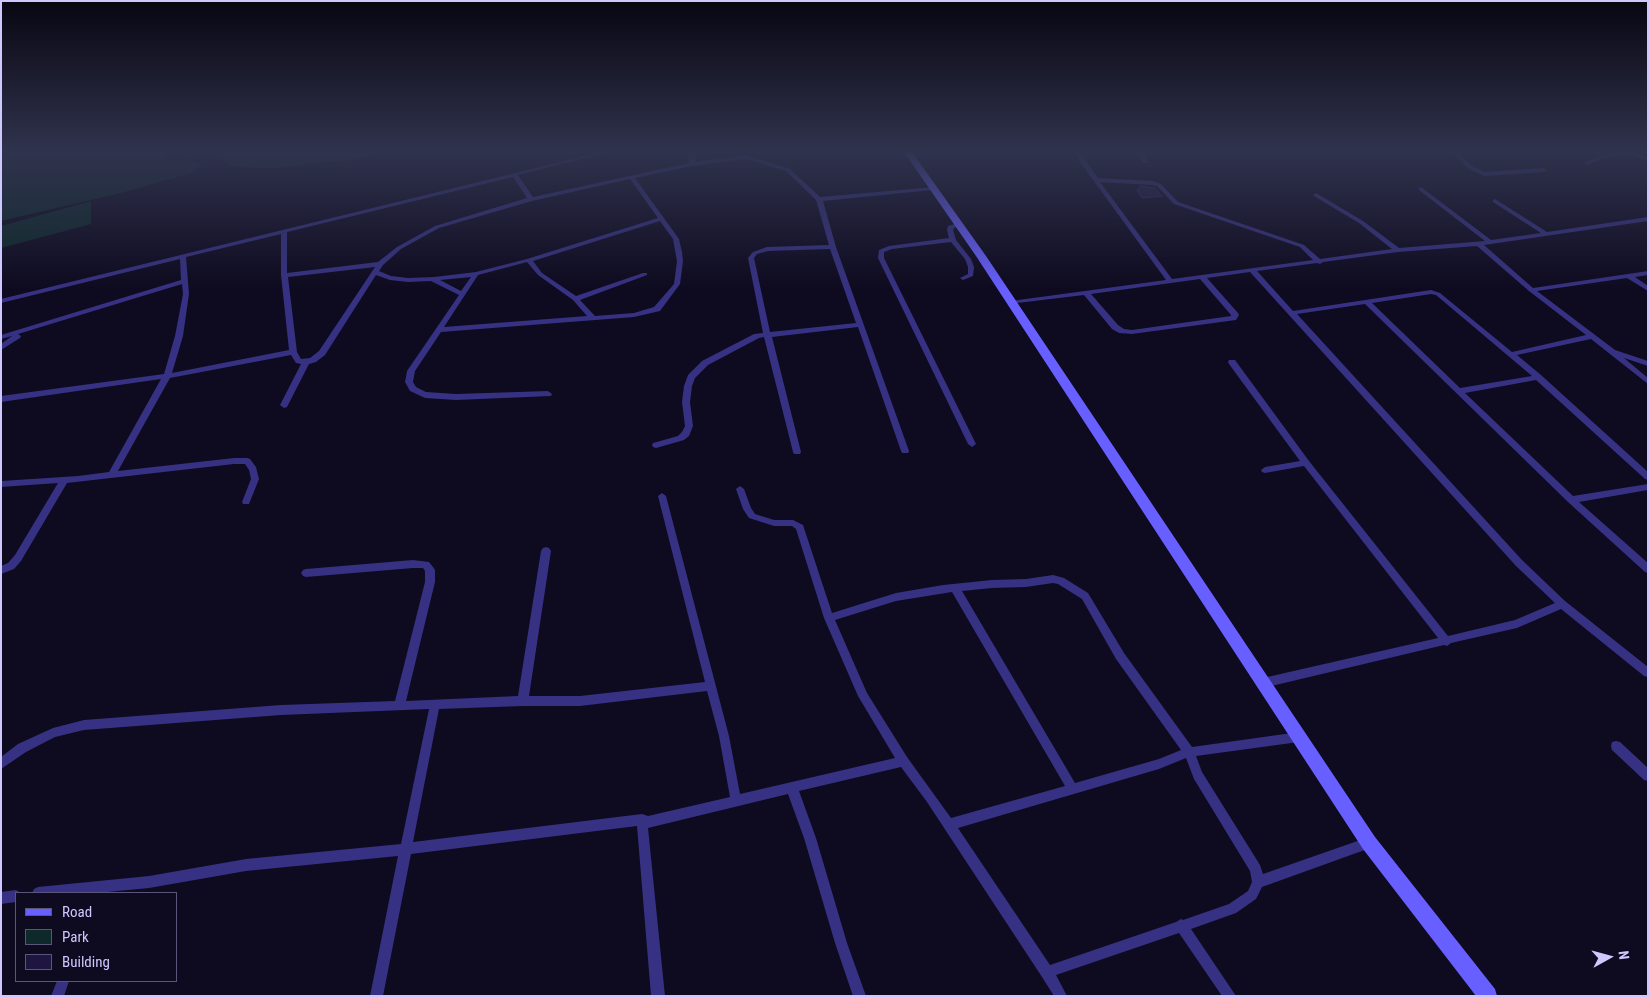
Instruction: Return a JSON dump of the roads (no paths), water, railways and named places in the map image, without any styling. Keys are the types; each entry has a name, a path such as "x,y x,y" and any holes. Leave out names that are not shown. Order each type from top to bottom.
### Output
{"street":[{"path":"1,301 417,199"},
{"path":"284,232 284,275 293,352 299,361 306,362 314,360 322,353 374,272 380,264 399,248 437,227 531,199"},
{"path":"439,330 593,318 634,314 657,309 677,284 680,252 676,239 646,199"},
{"path":"824,199 819,199 833,246 905,451"},
{"path":"940,199 958,224 975,257 1011,303 1368,843 1488,996"},
{"path":"1110,199 1170,281"},
{"path":"1171,199 1176,203 1302,246 1320,262"},
{"path":"1322,199 1361,222 1398,250"},
{"path":"1434,199 1491,242"},
{"path":"1495,201 1545,233"},
{"path":"374,272 390,278 434,280 476,274 529,260 661,219"},
{"path":"1011,303 1170,281 1253,272 1398,250 1479,244 1648,219"},
{"path":"958,224 949,228 953,240 975,257"},
{"path":"953,240 891,247 881,251 881,258 972,444"},
{"path":"1479,244 1531,290 1590,337 1609,349 1648,382"},
{"path":"797,452 767,333 751,258 756,253 767,249 833,246"},
{"path":"112,475 167,376 179,336 186,294 183,256"},
{"path":"963,278 971,275 975,257"},
{"path":"529,260 540,274 575,299 593,318"},
{"path":"284,275 380,264"},
{"path":"1253,272 1519,563 1562,604 1648,673"},
{"path":"1531,290 1648,273"},
{"path":"476,274 411,372 409,382 413,389 426,395 456,398 548,394"},
{"path":"575,299 645,274"},
{"path":"1086,293 1115,327 1122,331 1132,332 1233,318 1234,315 1202,277"},
{"path":"1630,277 1648,289"},
{"path":"434,280 463,294"},
{"path":"1,337 184,281"},
{"path":"1292,313 1431,292 1438,294 1512,354 1648,477"},
{"path":"1367,302 1571,500 1648,569"},
{"path":"656,445 680,438 686,434 689,426 686,402 688,386 691,376 697,369 749,339 767,333 860,324"},
{"path":"1,348 23,331"},
{"path":"1512,354 1590,337"},
{"path":"1609,349 1648,364"},
{"path":"1,399 167,376 293,352"},
{"path":"284,405 306,362"},
{"path":"1232,362 1306,463 1446,642"},
{"path":"1459,391 1538,377"},
{"path":"1,484 64,480 234,461 247,462 254,469 255,479 246,502"},
{"path":"1265,470 1306,463"},
{"path":"1,570 11,566 18,558 64,480"},
{"path":"1571,500 1648,487"},
{"path":"740,488 747,509 752,516 774,523 793,523 800,527 829,618 862,696 903,761 1047,972 1061,996"},
{"path":"662,496 724,736 736,801"},
{"path":"523,700 546,551"},
{"path":"306,573 412,564 426,565 430,570 430,582 399,706"},
{"path":"829,618 896,597 992,584 1026,583 1052,579 1061,581 1084,596 1120,656 1188,752 1198,775 1256,869 1258,882 1252,896 1232,909 1047,972"},
{"path":"955,588 1072,788"},
{"path":"1264,683 1446,642 1516,624 1562,604"},
{"path":"1,764 22,748 53,733 84,725 281,710 523,700 580,701 710,686"},
{"path":"376,996 435,704"},
{"path":"948,825 1159,764 1188,752 1298,737"},
{"path":"1616,746 1648,776"},
{"path":"54,892 102,889 246,866 406,849 642,820 648,822 903,761"},
{"path":"792,788 810,838 841,943 860,996"},
{"path":"642,820 658,996"},
{"path":"1258,882 1368,843"},
{"path":"1,898 15,896"},
{"path":"1181,925 1230,996"},
{"path":"57,996 63,982"}]}
